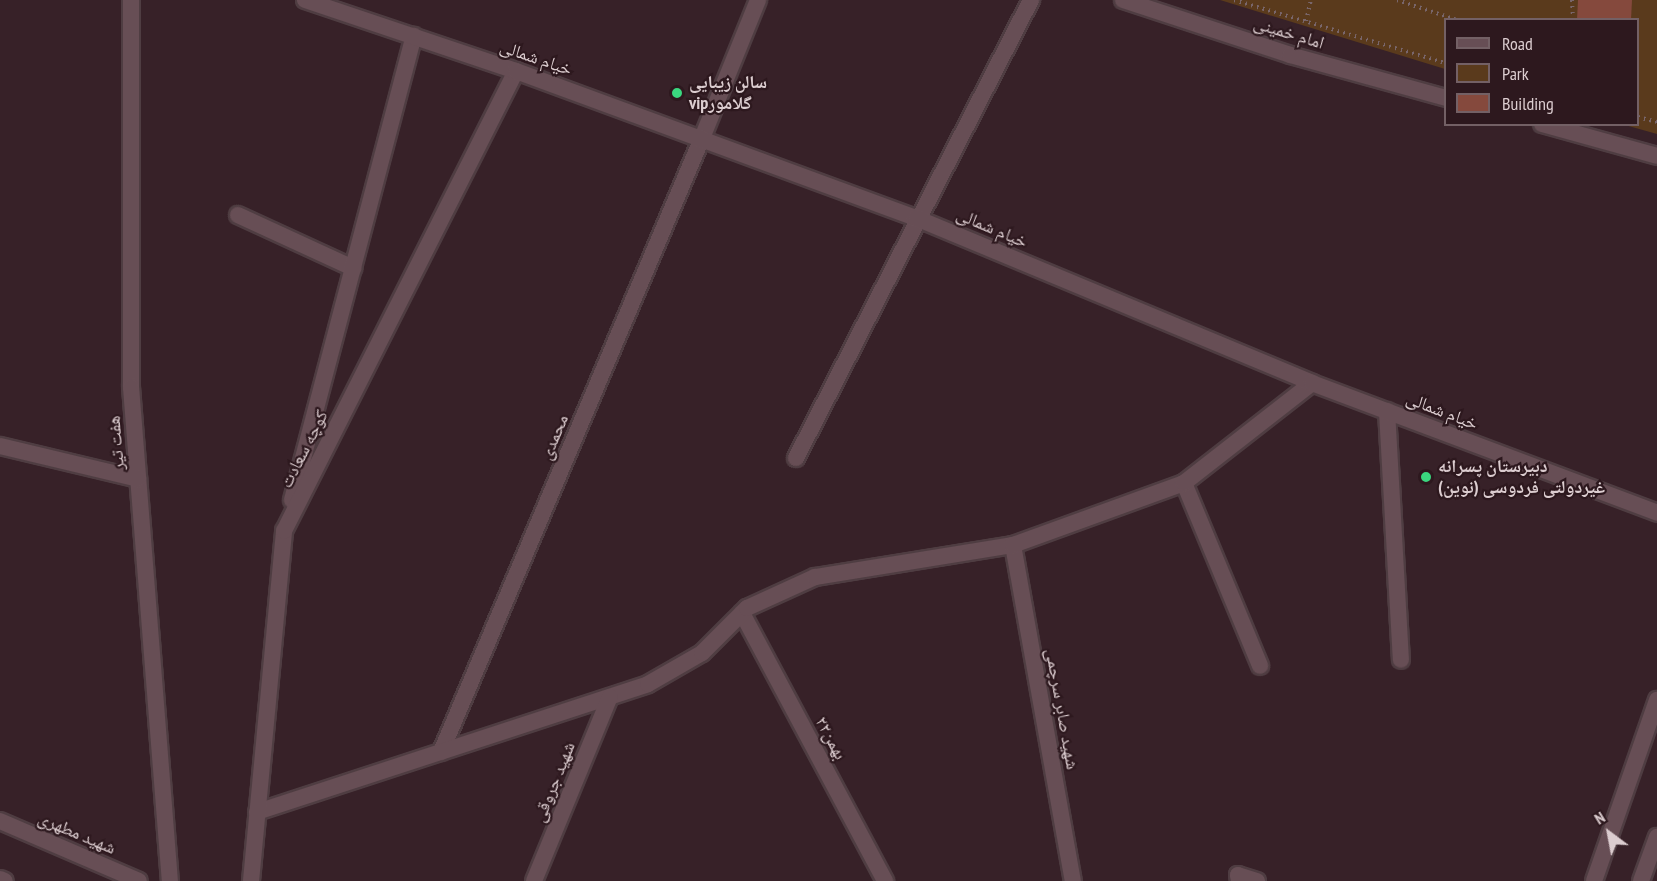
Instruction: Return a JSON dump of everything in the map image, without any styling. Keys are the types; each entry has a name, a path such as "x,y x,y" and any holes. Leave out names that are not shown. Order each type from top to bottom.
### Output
{"street":[{"name":"هفت تير","path":"131,0 131,387 170,881"},
{"name":"خیام شمالی","path":"305,0 516,71 916,218 1312,383 1657,513"},
{"name":"محمدی","path":"441,752 702,138 758,0"},
{"path":"796,458 916,218 1030,0"},
{"name":"امام خمینی","path":"1123,0 1290,55 1444,97"},
{"path":"284,531 414,36"},
{"name":"کوچه سعادت","path":"251,881 284,531 516,71"},
{"path":"1549,126 1657,156"},
{"path":"238,215 353,268"},
{"path":"257,812 648,684 702,653 742,613 814,577 1013,545 1184,483 1312,383"},
{"path":"1387,411 1401,660"},
{"path":"0,446 138,479"},
{"path":"1184,483 1260,666"},
{"name":"شهید صابر سرچمی","path":"1013,545 1073,881"},
{"name":"۲۲بهمن","path":"742,613 885,881"},
{"name":"شهید جروقی","path":"534,881 610,697"},
{"path":"1594,881 1657,700"},
{"name":"شهید مطهری","path":"0,821 139,881"},
{"path":"1641,881 1657,837"},
{"path":"1239,881 1238,875 1257,881"},
{"path":"0,879 4,881"}],"path":[{"path":"1234,0 1444,62"},
{"path":"1306,21 1311,0"},
{"path":"1397,0 1451,18"},
{"path":"1572,0 1573,18"},
{"path":"1639,117 1657,122"}],"green space":[{"path":"1220,0 1657,0 1657,134 1629,126 1639,126 1639,18 1444,18 1444,69"}],"building":[{"path":"1578,0 1632,0 1631,18 1577,18"}],"place":[{"name":"سالن زیبایی vipگلامور","path":"677,93"},
{"name":"دبیرستان پسرانه غیردولتی فردوسی (نوین)","path":"1426,477"}]}
